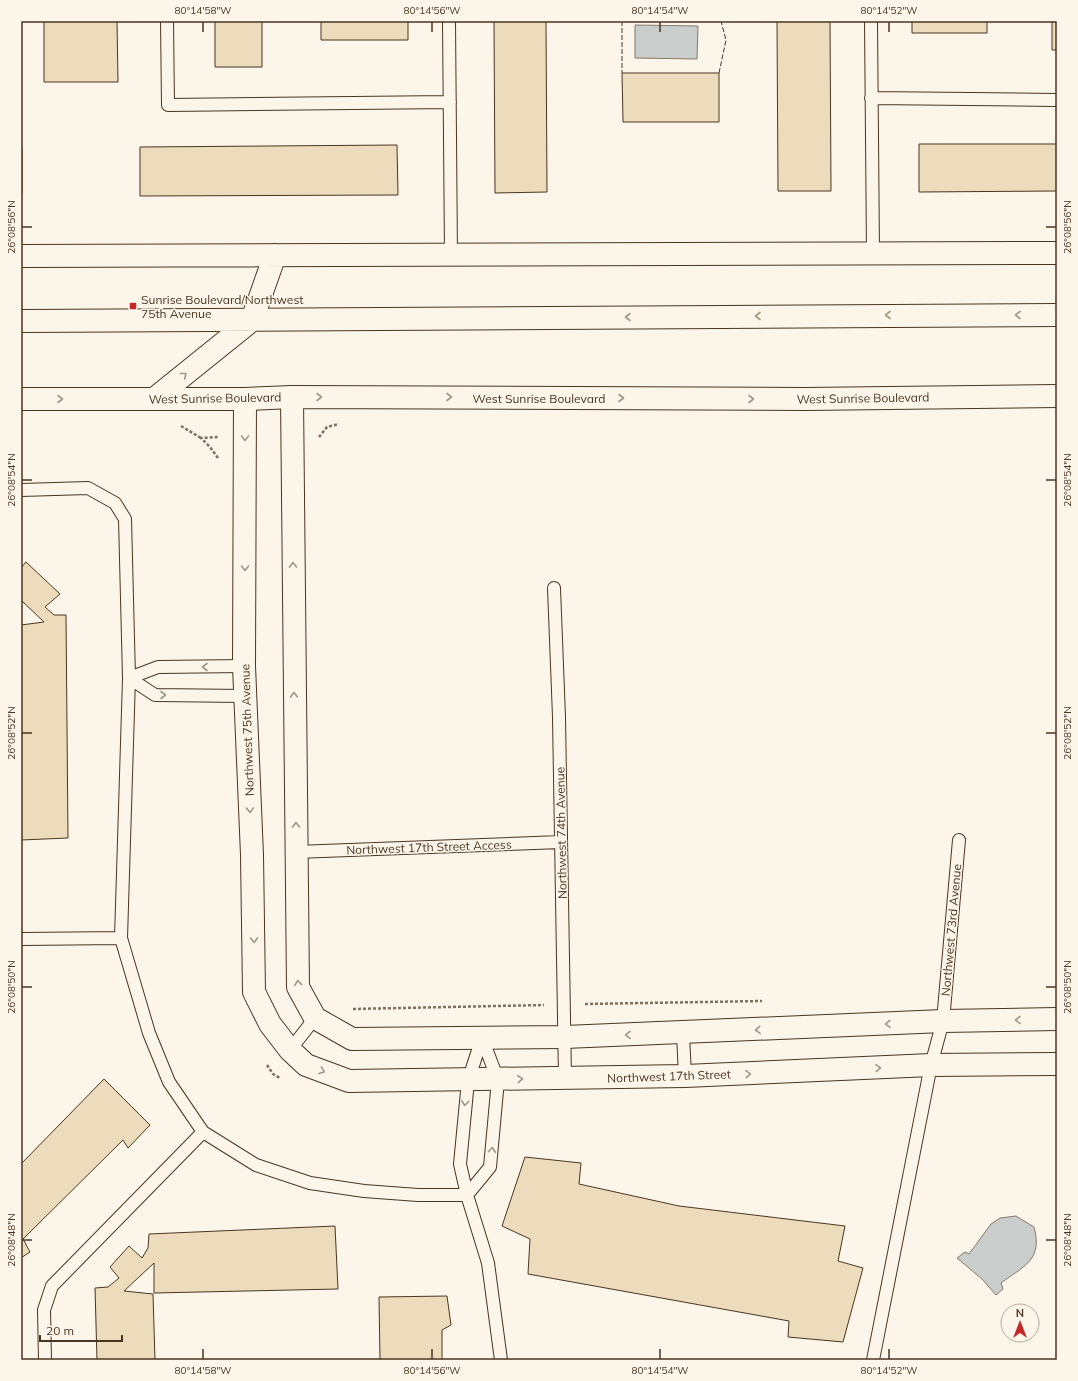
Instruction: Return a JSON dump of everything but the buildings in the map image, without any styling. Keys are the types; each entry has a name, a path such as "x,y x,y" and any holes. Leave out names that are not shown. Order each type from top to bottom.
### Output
{"main road":[{"path":"21,256 1057,253"},
{"path":"154,399 252,320 276,255"},
{"path":"21,321 807,315 1057,315"},
{"name":"West Sunrise Boulevard","path":"21,399 245,399 292,397 805,399 1057,396"},
{"path":"292,397 298,988 315,1018 352,1039 565,1037 683,1034 943,1021 1057,1019"},
{"name":"Northwest 75th Avenue","path":"245,399 244,666 252,855 254,992 270,1024 290,1050"},
{"name":"Northwest 17th Street","path":"290,1050 306,1065 349,1081 498,1080 685,1076 931,1066 1057,1064"}],"lane":[{"path":"167,21 168,105 450,102"},
{"path":"449,21 451,255"},
{"path":"871,21 872,254"},
{"path":"871,98 1057,100"},
{"path":"21,490 88,488 115,503 125,519 129,678 121,938 149,1033 169,1082 203,1132 256,1165 310,1183 364,1191 418,1195 467,1195"},
{"name":"Northwest 74th Avenue","path":"554,588 561,842 565,1078"},
{"path":"129,678 158,667 244,666"},
{"path":"129,678 155,695 245,696"},
{"name":"Northwest 73rd Avenue","path":"873,1360 931,1066 943,1021 959,840"},
{"name":"Northwest 17th Street Access","path":"296,852 561,842"},
{"path":"21,939 121,938"},
{"path":"290,1050 315,1018"},
{"path":"683,1034 685,1076"},
{"path":"467,1195 490,1167 498,1080 482,1038"},
{"path":"482,1038 468,1080 460,1164 467,1195 488,1263 501,1360"},
{"path":"45,1360 44,1310 52,1286 203,1132"}],"path":[{"path":"318,438 322,431 327,427 346,424"},
{"path":"265,1061 273,1074 284,1080"}],"shaded area":[{"path":"635,25 698,26 697,59 635,58"},
{"path":"1016,1216 1034,1227 1036,1247 1034,1255 1024,1267 1001,1283 1003,1289 996,1295 982,1279 957,1258 965,1252 969,1254 991,1224 1000,1218"}],"fence":[{"path":"622,21 622,73"},
{"path":"719,73 726,40 721,21"}],"place":[{"name":"Sunrise Boulevard/Northwest 75th Avenue","path":"133,306"}]}
